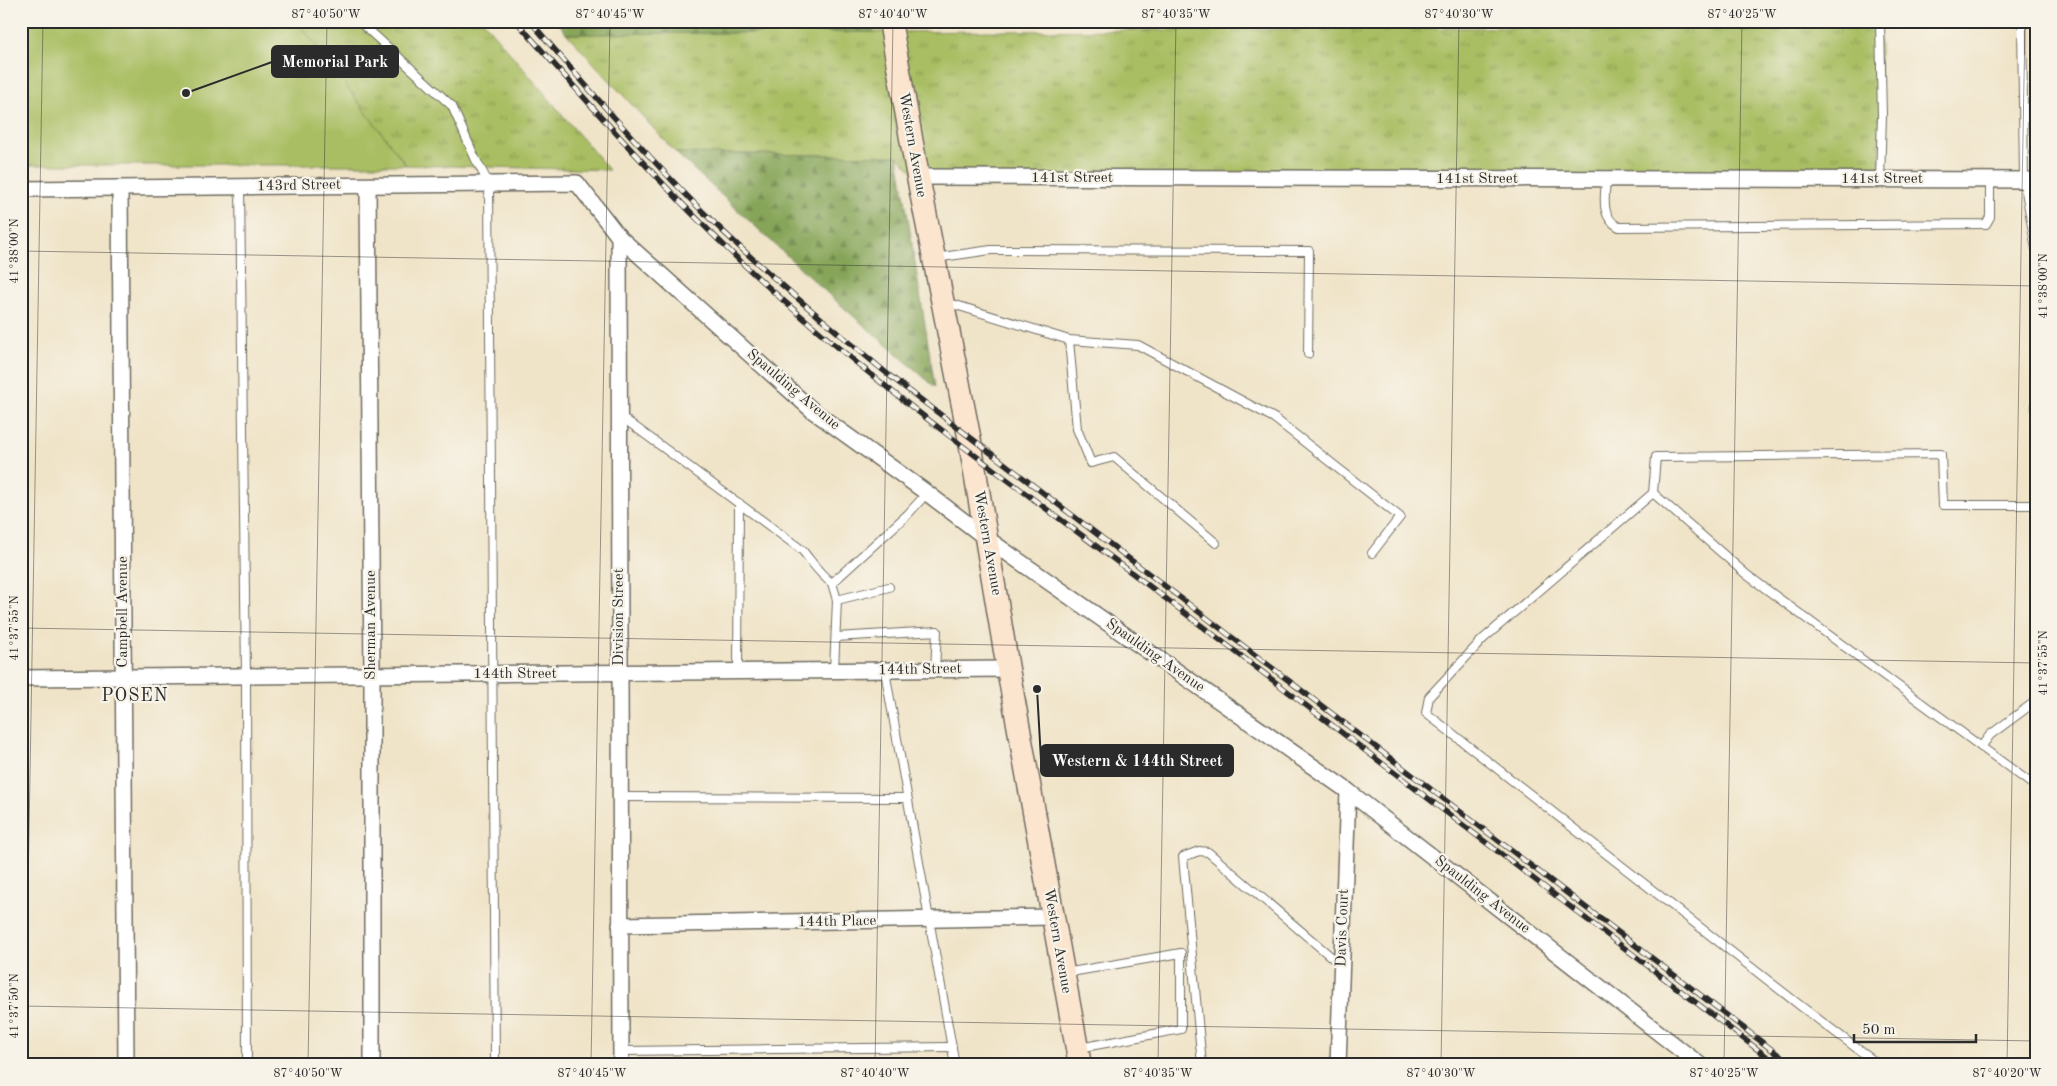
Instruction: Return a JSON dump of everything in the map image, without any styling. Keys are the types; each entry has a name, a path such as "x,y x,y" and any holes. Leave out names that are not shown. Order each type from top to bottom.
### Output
{"main road":[{"name":"Western Avenue","path":"890,21 941,301 969,436 1008,670 1078,1057"}],"street":[{"name":"141st Street","path":"918,178 2030,180"},
{"name":"143rd Street","path":"21,189 577,184 620,238"},
{"name":"Sherman Avenue","path":"368,186 372,675 372,1065"},
{"name":"Campbell Avenue","path":"120,189 126,1065"},
{"name":"Division Street","path":"620,238 619,673 621,1058"},
{"name":"Spaulding Avenue","path":"620,238 813,411 927,492 986,538 1348,791 1700,1065"},
{"name":"144th Street","path":"21,678 1008,670"},
{"name":"Davis Court","path":"1338,1065 1348,791"},
{"name":"144th Place","path":"620,925 1053,918"}],"lane":[{"path":"359,21 452,106 474,158 489,184 495,1065"},
{"path":"1880,21 1882,116 1880,179"},
{"path":"2022,21 2030,180 2036,249"},
{"path":"1606,179 1605,213 1610,222 1619,227 1986,224 1990,217 1990,180"},
{"path":"240,187 246,676 247,1065"},
{"path":"933,258 991,250 1309,251 1308,354"},
{"path":"941,301 1068,340 1138,345 1274,418 1400,517 1372,553"},
{"path":"1068,340 1077,429 1091,463 1114,457 1216,543"},
{"path":"2036,350 2036,436"},
{"path":"619,415 802,550 822,576 832,584 837,600 834,671"},
{"path":"1878,1065 1426,713 1429,697 1483,639 1653,493 1656,457 1941,454 1943,505 2036,505"},
{"path":"832,584 908,514 927,492"},
{"path":"1653,493 1747,575 2036,787"},
{"path":"738,672 739,503"},
{"path":"837,600 889,587"},
{"path":"836,637 937,631 935,670"},
{"path":"885,670 955,1065"},
{"path":"1981,747 1990,735 2036,701"},
{"path":"620,797 908,798"},
{"path":"1202,1065 1183,857 1199,851 1208,852 1342,966"},
{"path":"1063,974 1181,953 1181,1029 1078,1057"},
{"path":"621,1058 952,1047"}],"green space":[{"path":"21,21 297,21 406,165 21,165"},
{"path":"297,21 483,21 609,170 406,165"},
{"path":"557,21 870,21 874,32 567,34"},
{"path":"1880,25 1880,179 918,177 898,156 676,153 567,34"},
{"path":"676,153 898,156 935,387 836,301"}],"railway":[{"path":"516,21 691,213 753,273 848,356 947,434 1778,1065"},
{"path":"530,21 636,142 725,234 890,376 1792,1065"}],"place":[{"name":"Memorial Park","path":"186,93"},
{"name":"Western & 144th Street","path":"1037,689"}],"district":[{"name":"POSEN","path":"135,696"}]}
